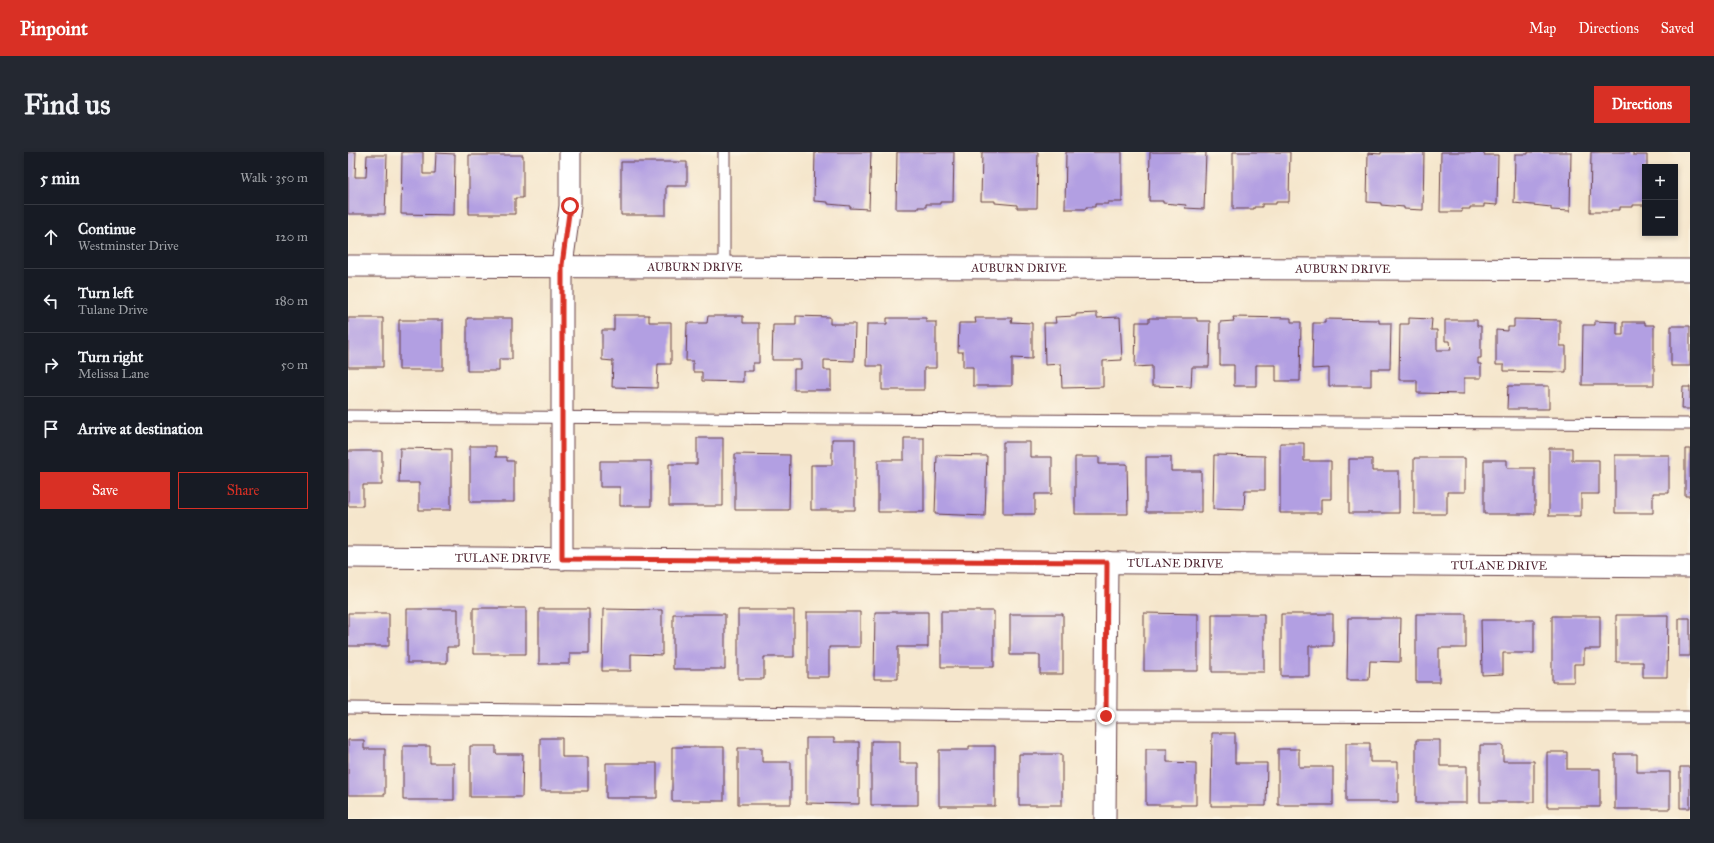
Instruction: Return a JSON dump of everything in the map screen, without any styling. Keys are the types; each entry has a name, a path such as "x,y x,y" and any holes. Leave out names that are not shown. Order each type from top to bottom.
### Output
{"street":[{"path":"562,559 562,265 570,206 570,152"},
{"name":"AUBURN DRIVE","path":"348,266 562,265 1690,270"},
{"name":"TULANE DRIVE","path":"348,557 1690,567"},
{"path":"1105,819 1107,562"}],"lane":[{"path":"724,152 724,266"},
{"path":"348,416 1690,424"},
{"path":"348,708 1106,716 1690,717"}],"building":[{"path":"348,152 356,152 355,177 366,177 367,155 387,155 385,214 348,214"},
{"path":"402,152 423,152 423,174 435,174 436,153 455,154 454,215 401,214"},
{"path":"815,152 871,152 869,209 850,208 850,206 814,201"},
{"path":"897,152 954,152 953,202 926,204 926,207 918,207 918,209 896,209"},
{"path":"982,152 1038,152 1037,208 1017,208 1017,205 995,203 995,201 981,201"},
{"path":"1066,152 1122,152 1122,202 1095,204 1095,207 1086,207 1086,209 1065,209"},
{"path":"1150,152 1206,152 1204,209 1185,208 1186,205 1163,203 1163,201 1149,201"},
{"path":"1233,152 1290,152 1289,202 1262,204 1262,207 1254,207 1254,209 1233,209"},
{"path":"1381,152 1424,152 1423,210 1404,209 1404,207 1367,202 1368,153 1381,154"},
{"path":"1441,152 1484,152 1484,155 1498,155 1497,205 1484,204 1484,207 1470,207 1470,209 1462,209 1462,212 1440,212"},
{"path":"1528,152 1571,152 1570,211 1551,210 1551,207 1514,203 1515,154 1528,154"},
{"path":"1591,152 1633,152 1633,155 1647,155 1647,164 1642,164 1642,205 1620,207 1620,210 1611,210 1611,212 1590,212"},
{"path":"469,155 523,155 523,198 515,198 515,214 469,214"},
{"path":"621,162 687,162 687,186 666,186 666,215 621,215"},
{"path":"1097,313 1097,318 1120,317 1122,360 1103,361 1103,387 1062,388 1061,364 1045,365 1044,323 1056,323 1055,317"},
{"path":"614,315 649,315 649,322 671,322 671,364 658,364 657,388 612,387 613,361 602,360 602,330 614,330"},
{"path":"708,316 743,316 743,323 759,323 759,363 753,363 753,371 743,371 743,382 702,381 702,372 693,372 693,361 686,361 687,323 707,323"},
{"path":"796,316 830,317 830,324 855,324 854,361 824,360 824,370 831,370 831,390 794,390 794,369 801,369 801,360 772,360 773,325 796,325"},
{"path":"1233,317 1291,318 1291,322 1301,322 1300,381 1276,381 1276,365 1256,365 1256,386 1234,386 1234,365 1220,365 1220,322 1234,321"},
{"path":"348,318 383,318 383,367 348,367"},
{"path":"467,318 512,318 512,359 499,359 499,371 467,371"},
{"path":"887,318 926,318 926,322 936,322 936,368 924,368 924,390 882,390 882,366 866,366 867,324 887,324"},
{"path":"975,318 1012,318 1011,322 1032,323 1032,359 1012,358 1012,386 973,386 973,367 963,367 963,352 958,352 959,323 976,323"},
{"path":"1149,318 1197,318 1197,321 1210,321 1209,367 1192,367 1191,387 1152,386 1152,366 1135,367 1136,322 1149,322"},
{"path":"1409,318 1432,319 1431,330 1437,330 1437,350 1451,350 1450,341 1445,341 1445,320 1477,320 1477,326 1481,326 1481,358 1478,358 1478,364 1481,364 1481,378 1464,378 1464,394 1417,393 1417,380 1399,380 1400,324 1409,324"},
{"path":"1325,319 1379,320 1379,323 1391,323 1390,369 1371,369 1371,386 1329,386 1329,368 1312,369 1313,323 1325,323"},
{"path":"1514,319 1560,320 1560,346 1566,346 1566,372 1504,371 1504,365 1496,365 1496,330 1508,331 1508,327 1514,327"},
{"path":"399,320 443,320 443,370 399,370"},
{"path":"1595,321 1617,322 1617,335 1623,335 1623,322 1645,322 1645,325 1654,325 1654,385 1582,385 1583,325 1595,325"},
{"path":"1671,326 1690,326 1690,366 1671,366"},
{"path":"1508,386 1549,386 1549,409 1507,409"},
{"path":"1683,387 1690,387 1690,409 1682,409"},
{"path":"697,438 723,438 723,506 669,506 669,464 697,464"},
{"path":"904,438 924,438 924,512 878,512 878,460 904,460"},
{"path":"832,439 855,439 855,510 811,510 811,465 832,465"},
{"path":"1003,442 1030,442 1030,457 1052,457 1052,494 1035,494 1035,514 1003,514"},
{"path":"1280,443 1304,443 1304,461 1331,461 1331,499 1321,499 1321,513 1280,513"},
{"path":"470,446 496,446 496,457 507,457 507,461 514,461 514,502 470,502"},
{"path":"400,448 451,449 451,510 419,510 419,483 399,483"},
{"path":"1549,448 1572,448 1572,460 1599,460 1599,494 1581,494 1581,516 1549,516"},
{"path":"1685,449 1690,449 1690,496 1685,496"},
{"path":"348,451 382,451 382,485 363,485 363,506 348,506"},
{"path":"735,454 790,455 789,510 735,510"},
{"path":"937,455 987,456 985,516 935,514"},
{"path":"1214,455 1265,456 1265,490 1245,490 1244,510 1213,509"},
{"path":"1615,455 1669,455 1669,493 1653,493 1653,513 1615,513"},
{"path":"1075,457 1099,457 1099,464 1127,464 1128,514 1075,514"},
{"path":"1146,457 1171,457 1171,471 1201,471 1201,512 1146,512"},
{"path":"1414,458 1465,458 1465,492 1447,492 1447,514 1414,514"},
{"path":"1349,459 1372,459 1372,471 1399,471 1399,513 1349,513"},
{"path":"1484,460 1507,460 1507,468 1535,468 1535,514 1484,514"},
{"path":"600,461 651,461 651,506 620,506 620,487 600,487"},
{"path":"473,608 526,608 526,654 473,654"},
{"path":"407,609 458,609 458,647 447,647 447,663 407,663"},
{"path":"539,609 589,609 589,653 570,653 570,664 539,664"},
{"path":"603,609 662,610 662,655 631,654 631,671 602,671"},
{"path":"738,610 794,610 794,657 764,657 764,679 738,679"},
{"path":"941,611 994,611 994,667 941,667"},
{"path":"807,612 860,612 860,647 829,647 829,677 807,677"},
{"path":"875,612 928,612 928,647 898,647 898,679 874,679"},
{"path":"348,613 389,613 389,646 348,646"},
{"path":"1144,613 1198,614 1198,671 1144,671"},
{"path":"673,614 725,614 725,669 673,669"},
{"path":"1010,614 1063,614 1063,674 1040,674 1040,655 1010,655"},
{"path":"1212,614 1264,614 1264,672 1212,672"},
{"path":"1281,614 1333,614 1333,646 1309,646 1309,676 1281,676"},
{"path":"1416,614 1466,614 1466,648 1439,648 1439,682 1416,682"},
{"path":"1616,615 1668,615 1667,677 1643,677 1643,662 1616,662"},
{"path":"1552,616 1600,616 1600,649 1584,649 1584,664 1574,664 1574,682 1552,682"},
{"path":"1348,618 1401,618 1400,662 1370,661 1369,680 1347,680"},
{"path":"1679,618 1690,618 1690,656 1679,656"},
{"path":"1481,620 1534,620 1534,653 1503,653 1503,674 1482,675"},
{"path":"1212,733 1235,733 1235,763 1267,763 1266,806 1211,806"},
{"path":"540,738 562,738 562,757 588,757 588,791 540,791"},
{"path":"806,738 834,738 834,742 859,742 859,804 806,803"},
{"path":"348,740 364,740 364,749 385,749 385,795 348,795"},
{"path":"1416,740 1440,740 1440,766 1467,766 1467,803 1416,803"},
{"path":"871,741 900,741 900,763 918,763 918,805 871,805"},
{"path":"1346,743 1370,743 1370,762 1398,762 1398,802 1346,802"},
{"path":"1480,745 1503,745 1503,761 1534,761 1534,802 1480,802"},
{"path":"403,746 430,746 430,763 454,763 454,800 403,800"},
{"path":"470,746 496,746 496,754 523,754 522,797 470,797"},
{"path":"969,746 995,746 995,806 939,806 939,750 969,750"},
{"path":"672,747 724,747 724,801 672,801"},
{"path":"738,748 762,748 762,762 791,762 791,804 738,804"},
{"path":"1146,749 1167,749 1167,762 1196,763 1196,805 1146,805"},
{"path":"1278,749 1299,749 1299,767 1333,767 1333,805 1278,805"},
{"path":"1547,752 1567,752 1567,769 1600,769 1600,807 1547,807"},
{"path":"1019,754 1062,754 1062,805 1019,805"},
{"path":"1615,754 1637,754 1637,772 1670,772 1670,809 1615,809"},
{"path":"606,763 657,763 657,798 606,798"},
{"path":"1680,767 1690,767 1690,808 1680,808"}],"route":[{"path":"570,206 562,265 562,559 1107,562 1106,716"}]}
